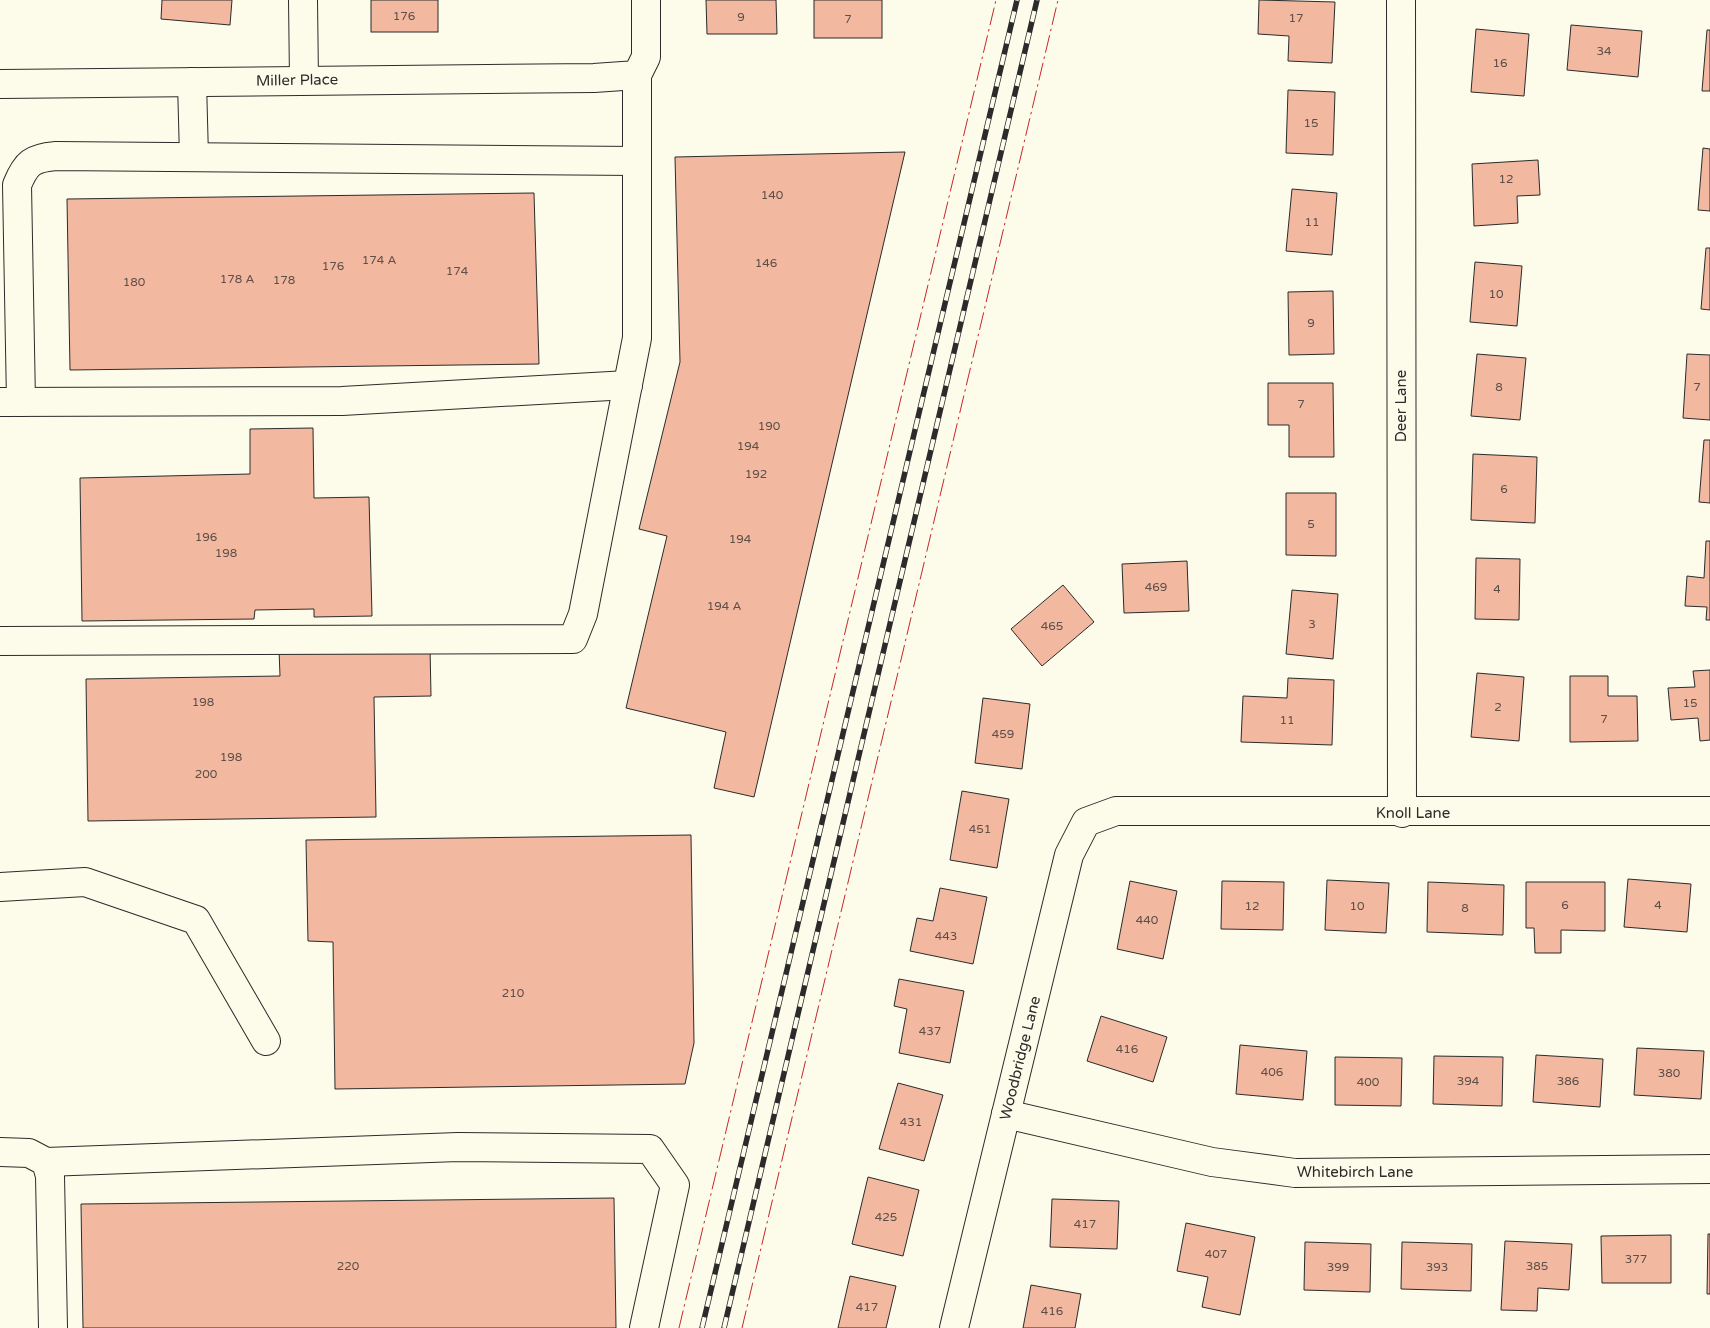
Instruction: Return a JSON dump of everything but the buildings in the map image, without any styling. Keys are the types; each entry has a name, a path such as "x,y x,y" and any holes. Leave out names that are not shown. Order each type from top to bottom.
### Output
{"street":[{"path":"303,0 304,80"},
{"path":"0,641 574,639 583,614 637,338 637,75 646,57 646,0"},
{"name":"Deer Lane","path":"1401,0 1402,813"},
{"name":"Miller Place","path":"0,84 594,78 637,75"},
{"path":"192,82 194,157"},
{"path":"628,385 342,401 10,402 17,185 24,167 40,157 56,156 637,161"},
{"name":"Knoll Lane","path":"1116,811 1402,813 1710,812"},
{"name":"Woodbridge Lane","path":"954,1328 1069,856 1086,822 1116,811"},
{"path":"0,887 85,882 196,920 266,1041"},
{"name":"Whitebirch Lane","path":"1006,1114 1212,1162 1295,1173 1710,1169"},
{"path":"0,1152 29,1153 46,1162 458,1147 650,1149 675,1185 644,1328"},
{"path":"46,1162 50,1176 53,1328"}],"railway":[{"path":"702,1328 1017,0"},
{"path":"724,1328 1037,0"}],"power":[{"path":"679,1328 996,0"},
{"path":"742,1328 1058,0"}]}
